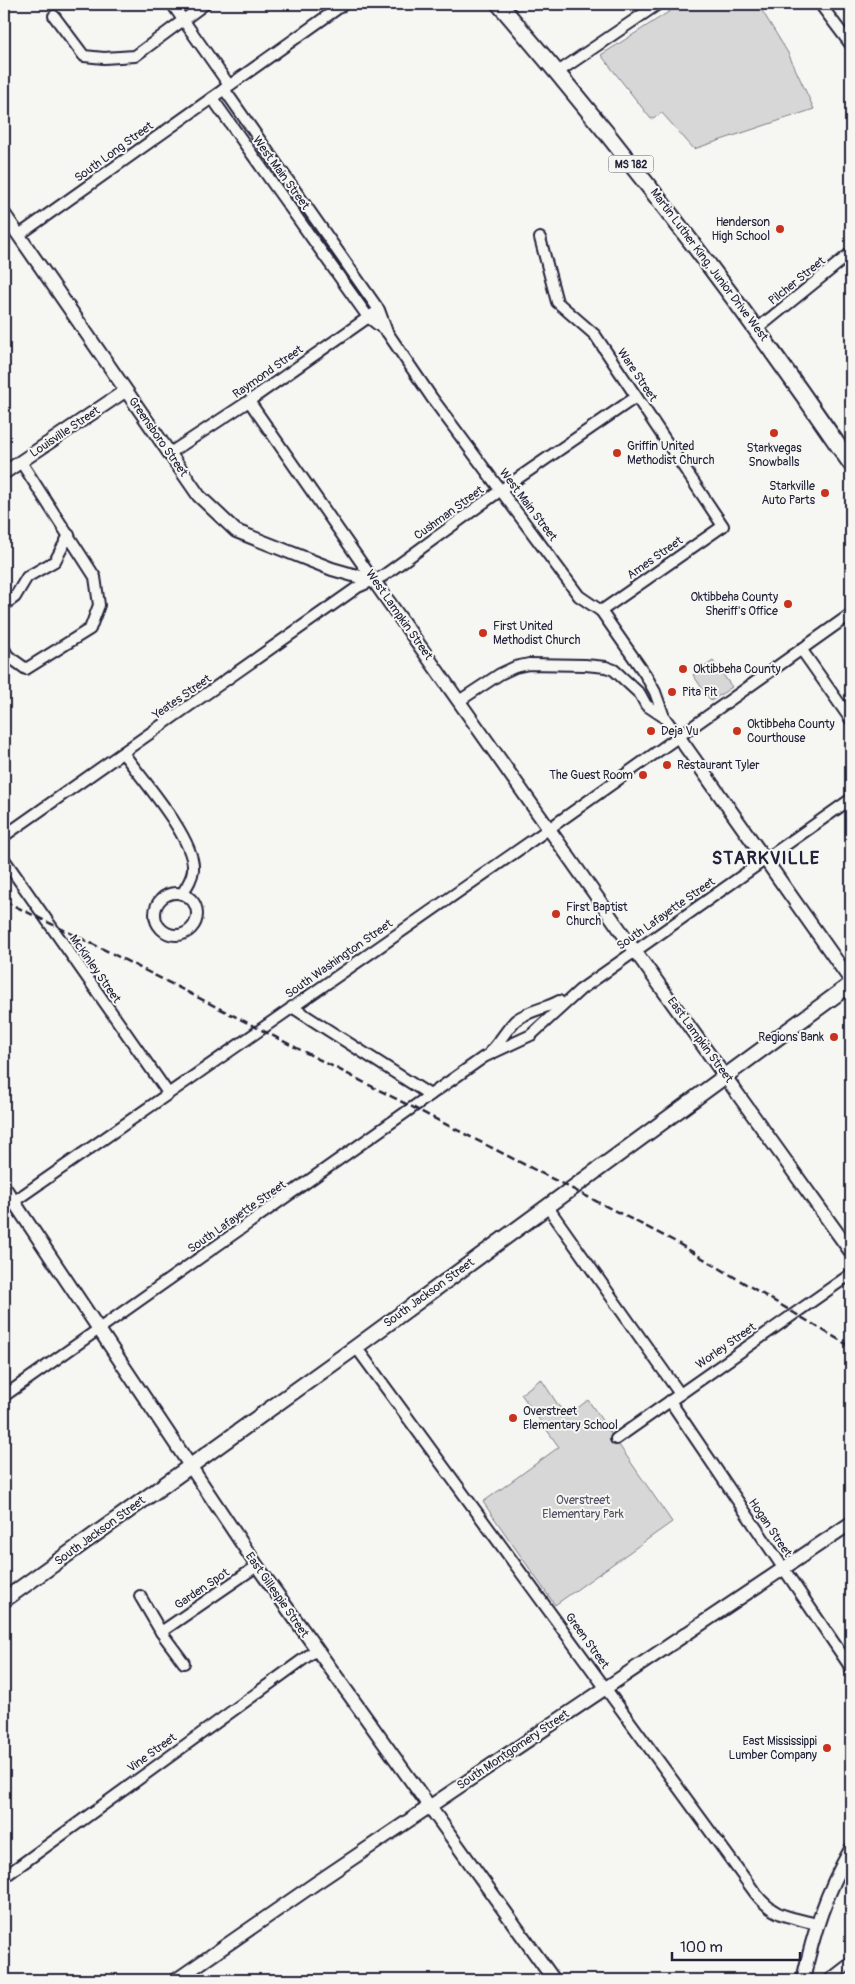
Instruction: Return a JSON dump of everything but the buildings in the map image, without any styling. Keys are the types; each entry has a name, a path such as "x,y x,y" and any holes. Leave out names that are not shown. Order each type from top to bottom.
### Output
{"main road":[{"name":"Martin Luther King, Junior Drive West","path":"499,4 558,72 656,194 758,329 851,464"},
{"name":"South Jackson Street","path":"4,1600 356,1347 851,983"}],"street":[{"name":"West Main Street","path":"172,4 379,310 387,332 432,398 579,596 601,611 645,674 651,688 658,697 664,717 678,736"},
{"path":"54,16 84,56 104,58 136,56 205,4"},
{"name":"South Long Street","path":"19,235 344,4"},
{"path":"558,72 658,4"},
{"path":"820,4 851,45"},
{"name":"West Main Street","path":"212,98 368,317 387,332"},
{"name":"Greensboro Street","path":"4,214 198,496 236,531 332,569 374,581"},
{"name":"Ware Street","path":"540,238 557,302 595,335 723,526"},
{"name":"Pilcher Street","path":"758,329 851,252"},
{"name":"Raymond Street","path":"170,453 249,401 379,310"},
{"name":"Louisville Street","path":"4,473 125,391"},
{"name":"Cushman Street","path":"374,581 636,397"},
{"name":"West Lampkin Street","path":"249,401 374,581 550,828"},
{"path":"4,649 8,656 26,669 58,651 90,629 98,604 95,578 21,462"},
{"name":"Ames Street","path":"601,611 723,526"},
{"path":"4,605 15,597 27,577 55,561 69,535"},
{"name":"Yeates Street","path":"4,836 358,587 374,581"},
{"name":"South Washington Street","path":"13,1202 550,828 851,614"},
{"path":"801,649 851,720"},
{"path":"459,701 500,674 530,664 606,667 614,670 640,694 646,705 664,717"},
{"path":"640,694 645,689 651,688"},
{"path":"678,736 766,858 851,983"},
{"path":"123,753 189,846 193,869 188,885 182,894"},
{"name":"South Lafayette Street","path":"508,1039 516,1020 537,1010 547,1008 580,990 851,799"},
{"name":"East Lampkin Street","path":"550,828 633,953 725,1075 851,1252"},
{"name":"McKinley Street","path":"4,859 168,1093"},
{"path":"168,894 182,894 193,901 197,914 192,927 187,932 174,935 162,929 155,917 155,910 162,898 168,894"},
{"name":"South Lafayette Street","path":"4,1396 508,1039 531,1035 580,990"},
{"path":"292,1007 430,1095"},
{"path":"537,1010 544,1015 544,1022"},
{"name":"East Gillespie Street","path":"4,1187 257,1566 554,1980"},
{"path":"547,1206 680,1394"},
{"name":"Worley Street","path":"616,1439 851,1274"},
{"name":"Green Street","path":"356,1347 765,1906 786,1918 816,1924"},
{"name":"Hogan Street","path":"670,1401 851,1668"},
{"name":"South Montgomery Street","path":"176,1980 851,1523"},
{"name":"Garden Spot","path":"161,1632 257,1566"},
{"path":"140,1596 161,1632 184,1662"},
{"name":"Vine Street","path":"4,1877 316,1650"},
{"path":"803,1980 816,1924 825,1899 851,1849"},
{"path":"829,1980 851,1963"}],"green space":[{"path":"681,4 758,4 788,53 814,109 694,149 662,113 651,119 601,55"},
{"path":"713,661 732,687 711,701 693,675"},
{"name":"Overstreet Elementary Park","path":"541,1379 566,1417 588,1400 672,1522 555,1605 483,1502 559,1447 521,1394"}],"railway":[{"path":"4,901 113,954 674,1241 851,1347"}],"place":[{"name":"Henderson High School","path":"780,229"},
{"name":"Starkvegas Snowballs","path":"774,433"},
{"name":"Griffin United Methodist Church","path":"617,453"},
{"name":"Starkville Auto Parts","path":"825,493"},
{"name":"Oktibbeha County Sheriff's Office","path":"788,604"},
{"name":"First United Methodist Church","path":"483,633"},
{"name":"Oktibbeha County","path":"683,669"},
{"name":"Pita Pit","path":"672,692"},
{"name":"Deja Vu","path":"651,731"},
{"name":"Oktibbeha County Courthouse","path":"737,731"},
{"name":"Restaurant Tyler","path":"667,765"},
{"name":"The Guest Room","path":"643,775"},
{"name":"First Baptist Church","path":"556,914"},
{"name":"Regions Bank","path":"834,1037"},
{"name":"Overstreet Elementary School","path":"513,1418"},
{"name":"East Mississippi Lumber Company","path":"827,1748"}],"district":[{"name":"STARKVILLE","path":"766,858"}]}
